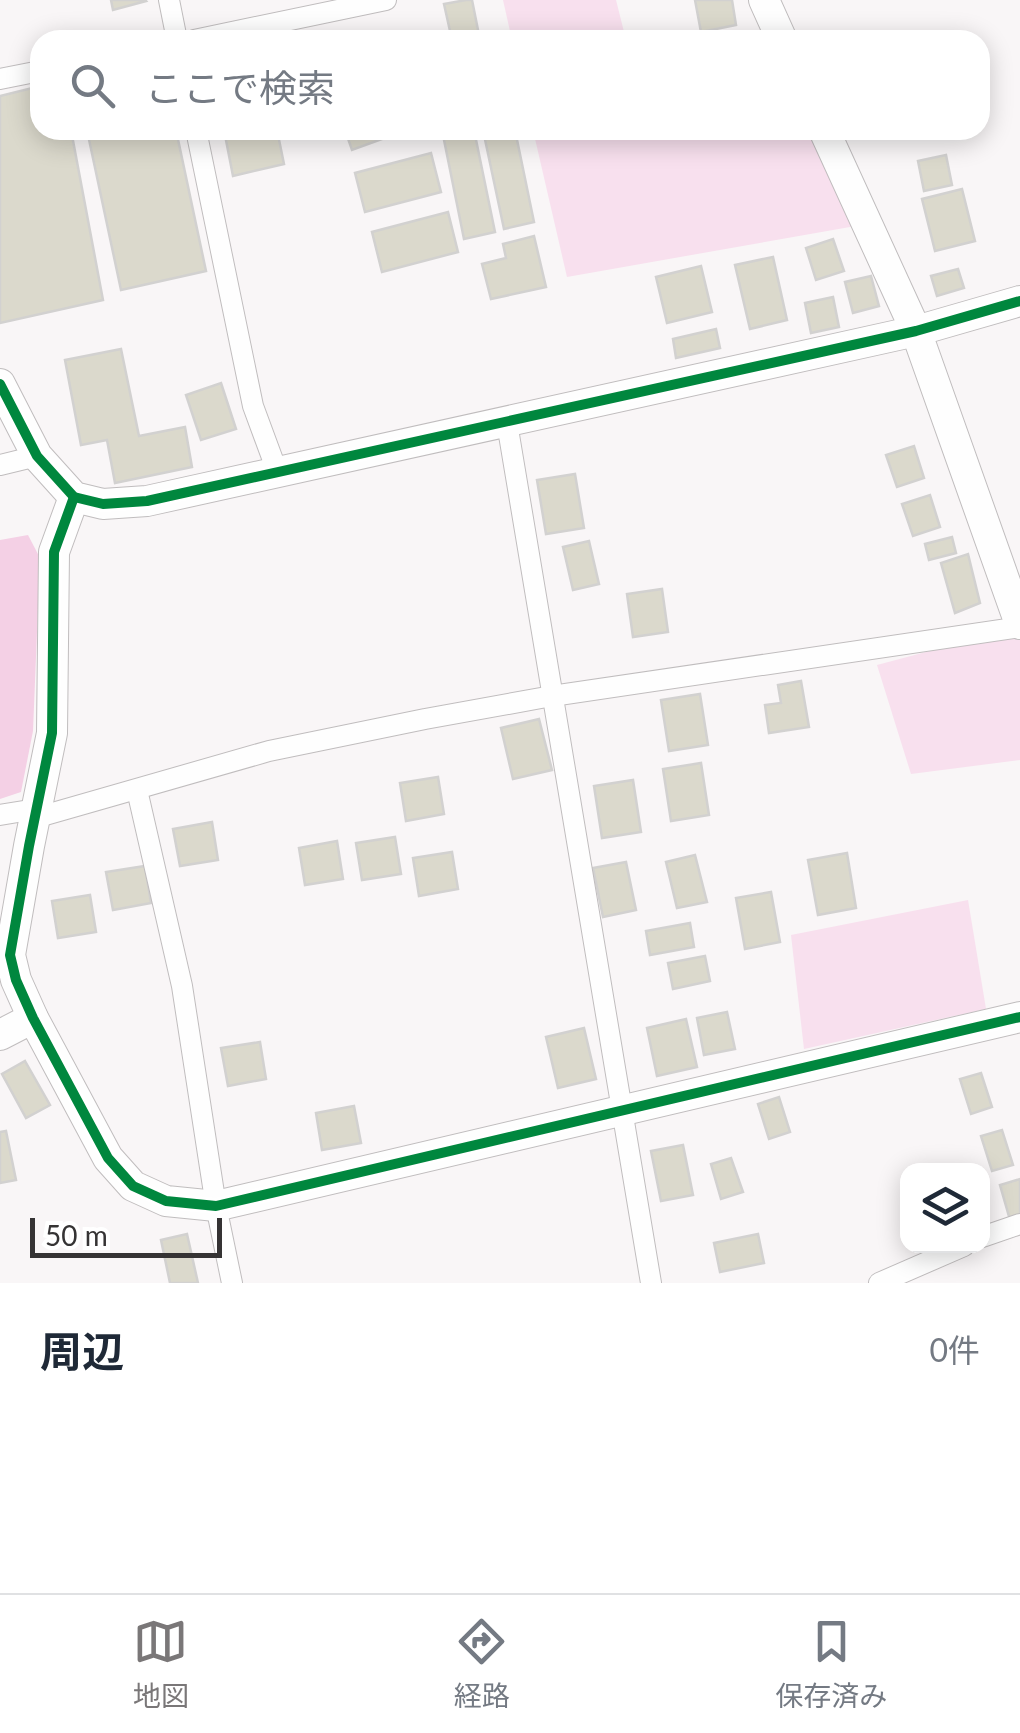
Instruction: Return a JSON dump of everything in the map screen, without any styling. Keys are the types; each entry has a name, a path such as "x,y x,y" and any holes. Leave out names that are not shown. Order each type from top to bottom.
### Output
{"street":[{"path":"169,0 175,30"},
{"path":"242,30 386,0"},
{"path":"764,0 778,30"},
{"path":"0,80 30,74"},
{"path":"198,140 252,406 277,471"},
{"path":"0,815 36,813 138,790 269,751 426,718 1020,625 916,331 829,140"},
{"path":"0,384 38,456 74,497 103,504 146,501 916,331 1020,301"},
{"path":"507,423 651,1283"},
{"path":"0,465 38,456"},
{"path":"74,497 54,552 52,733 10,955 33,1018 108,1158 133,1186 166,1201 216,1206 1020,1018"},
{"path":"138,790 182,986 232,1283"},
{"path":"0,1035 33,1018"},
{"path":"990,1235 1020,1224"},
{"path":"879,1283 948,1253"}],"shaded area":[{"path":"503,0 616,0 624,30 510,30"},
{"path":"535,140 829,140 867,224 567,277"},
{"path":"28,535 40,558 33,731 21,792 0,799 0,540"},
{"path":"1020,627 1020,760 911,774 877,665"},
{"path":"968,900 986,1009 804,1049 791,935"}],"building":[{"path":"111,0 145,0 146,1 113,10"},
{"path":"472,0 478,30 450,30 444,4"},
{"path":"695,0 732,0 736,25 701,30"},
{"path":"30,88 30,140 73,140 103,300 0,323 0,96"},
{"path":"89,140 178,140 206,271 121,290"},
{"path":"226,140 279,140 284,164 233,176"},
{"path":"348,140 379,140 352,150"},
{"path":"444,140 476,140 495,232 464,239"},
{"path":"485,140 517,140 534,222 504,229"},
{"path":"431,153 441,192 365,212 355,173"},
{"path":"946,155 952,185 924,191 918,161"},
{"path":"962,189 975,241 935,251 922,199"},
{"path":"448,212 458,252 382,272 372,232"},
{"path":"534,236 546,287 491,299 482,264 506,258 503,244"},
{"path":"833,239 844,271 816,280 806,248"},
{"path":"773,257 787,320 750,329 735,265"},
{"path":"701,266 712,312 667,323 656,277"},
{"path":"958,269 964,288 937,296 931,276"},
{"path":"871,276 879,306 853,313 845,282"},
{"path":"833,297 839,327 811,333 805,303"},
{"path":"716,329 720,348 676,358 673,339"},
{"path":"121,349 139,436 185,427 192,467 115,483 107,440 81,445 65,360"},
{"path":"221,383 236,429 201,440 186,395"},
{"path":"914,446 924,478 897,487 886,455"},
{"path":"575,474 584,528 546,534 537,480"},
{"path":"930,495 940,527 913,536 902,504"},
{"path":"952,537 956,553 929,560 925,544"},
{"path":"589,541 599,584 573,590 563,547"},
{"path":"968,554 980,603 955,613 941,563"},
{"path":"662,589 668,632 633,637 627,594"},
{"path":"801,681 809,727 769,733 765,705 781,703 778,685"},
{"path":"700,694 708,745 669,751 661,700"},
{"path":"539,719 552,770 513,779 501,728"},
{"path":"701,763 709,815 671,821 663,769"},
{"path":"438,777 444,814 406,821 400,783"},
{"path":"633,780 641,832 602,838 594,786"},
{"path":"212,822 218,860 180,866 173,829"},
{"path":"395,837 401,874 362,880 356,843"},
{"path":"337,841 343,879 305,885 299,848"},
{"path":"452,852 458,889 419,896 413,858"},
{"path":"847,853 856,908 818,915 808,860"},
{"path":"695,855 707,902 677,908 666,862"},
{"path":"626,862 636,910 603,917 593,868"},
{"path":"145,866 151,903 113,910 106,872"},
{"path":"771,892 780,942 745,949 736,898"},
{"path":"90,895 96,932 58,938 52,901"},
{"path":"690,923 694,947 650,955 646,931"},
{"path":"705,956 710,981 673,989 668,963"},
{"path":"727,1012 735,1049 704,1055 697,1018"},
{"path":"686,1019 697,1067 657,1076 647,1028"},
{"path":"584,1028 596,1079 558,1088 546,1037"},
{"path":"260,1042 266,1079 228,1086 221,1048"},
{"path":"25,1061 50,1105 26,1118 2,1074"},
{"path":"981,1073 992,1107 971,1114 960,1079"},
{"path":"779,1097 790,1132 769,1139 758,1104"},
{"path":"354,1106 361,1143 322,1150 316,1113"},
{"path":"1002,1130 1013,1165 992,1171 981,1136"},
{"path":"6,1131 16,1180 0,1183 0,1132"},
{"path":"683,1145 693,1195 661,1201 651,1151"},
{"path":"731,1158 743,1192 721,1199 711,1164"},
{"path":"1020,1179 1020,1217 1010,1220 1000,1185"},
{"path":"187,1234 198,1283 170,1283 161,1240"},
{"path":"758,1234 764,1263 720,1272 714,1243"}],"cycle path":[{"path":"0,384 37,456 74,497 103,504 147,501 916,331 1020,301"},
{"path":"74,497 54,552 52,733 10,955 33,1018 108,1158 133,1186 166,1201 216,1206 1020,1017"}]}
